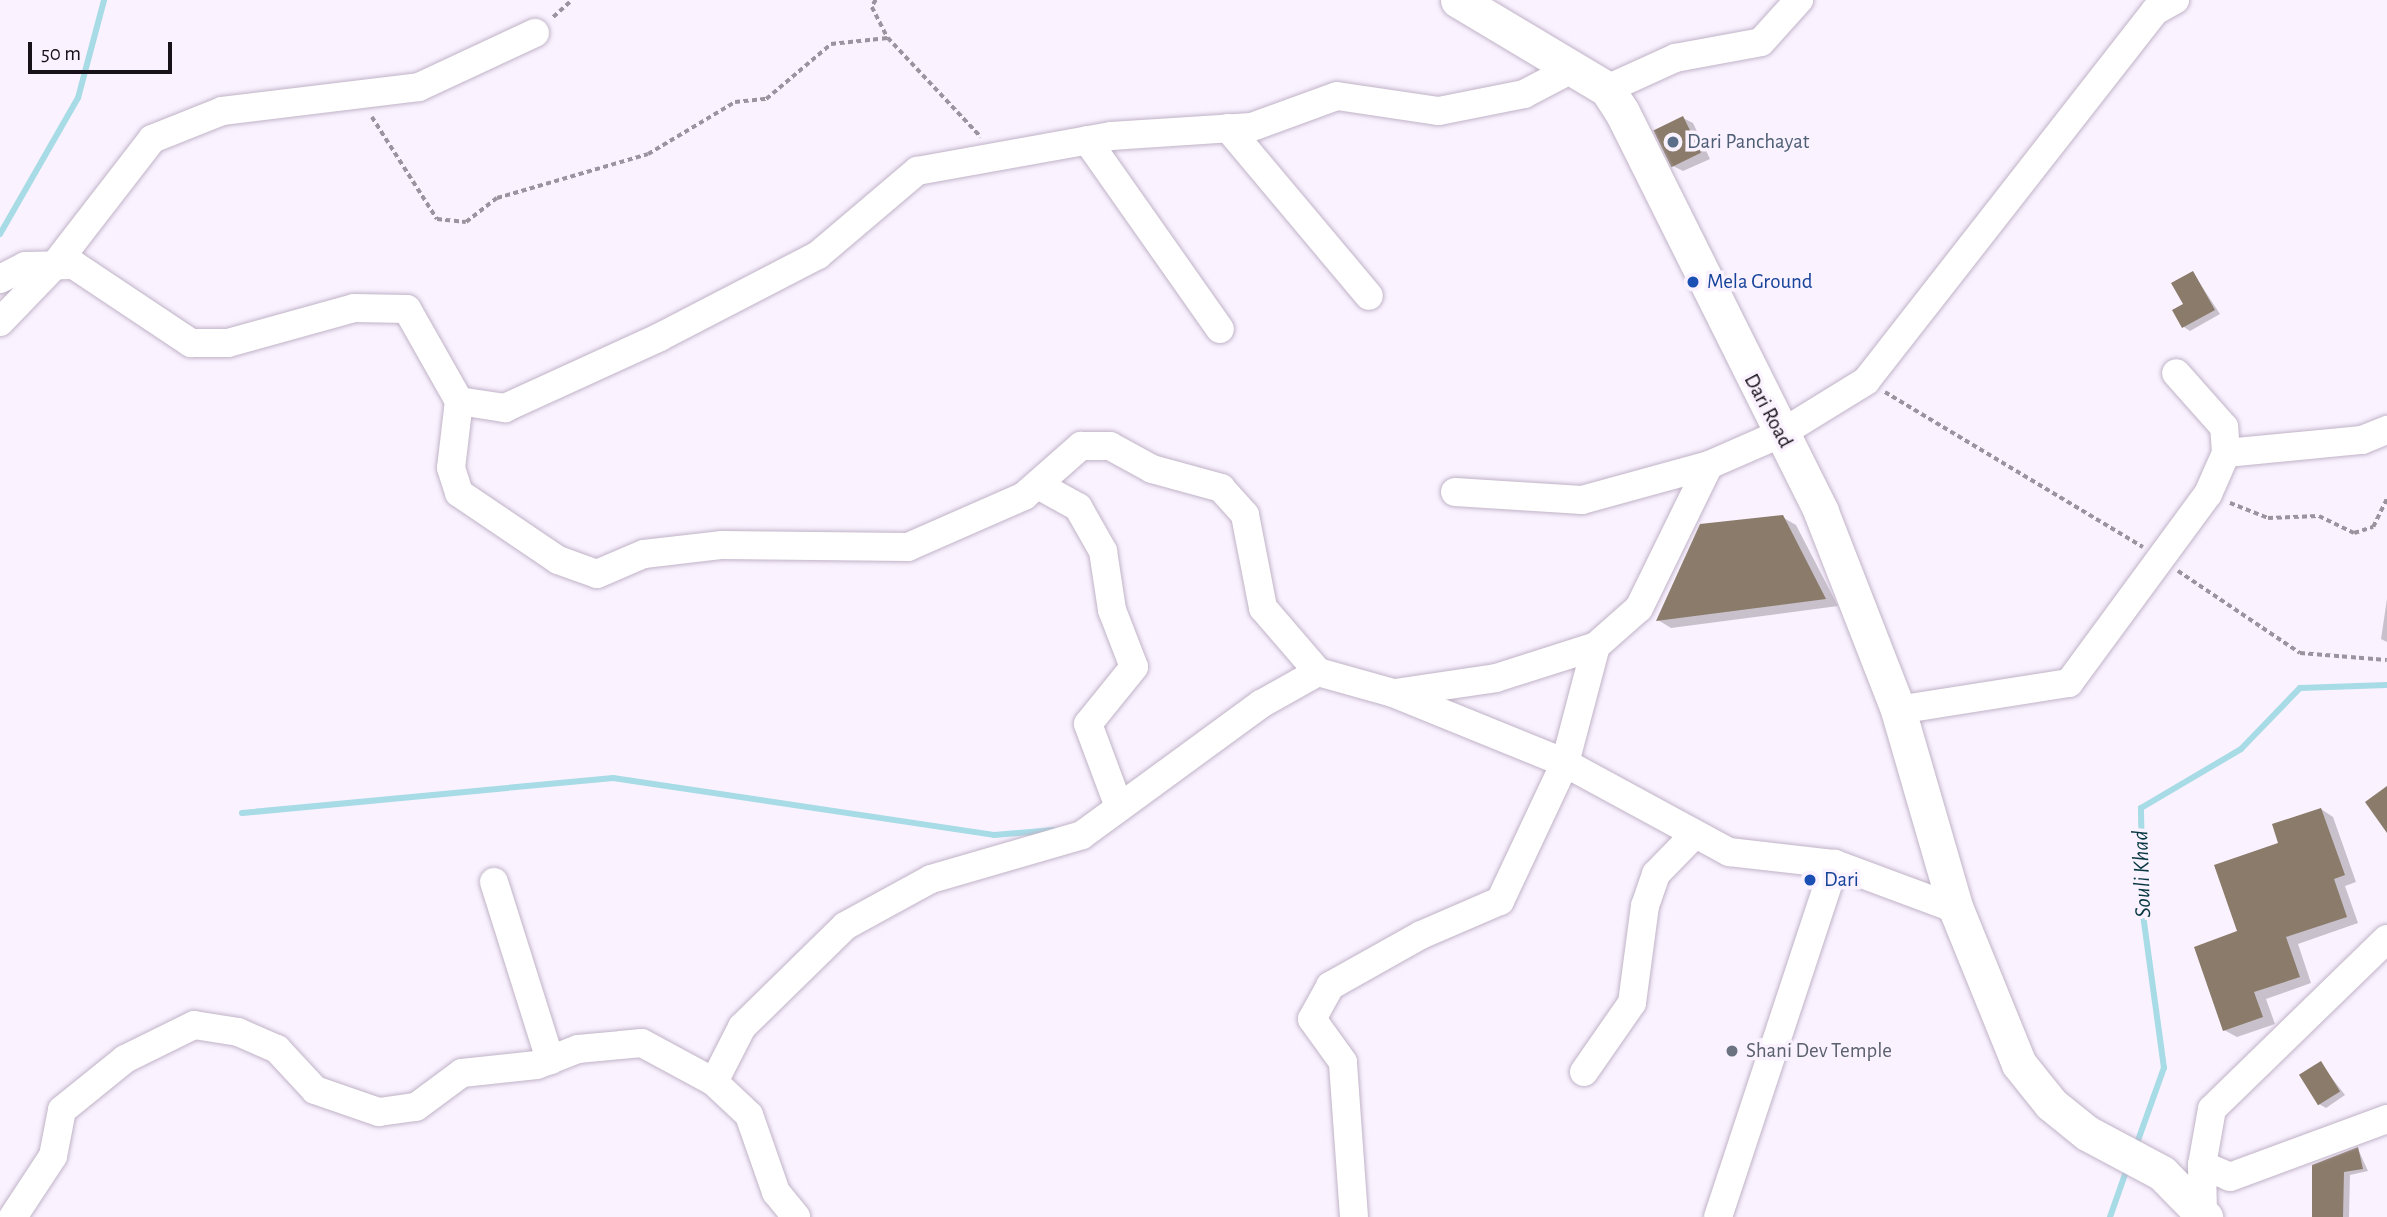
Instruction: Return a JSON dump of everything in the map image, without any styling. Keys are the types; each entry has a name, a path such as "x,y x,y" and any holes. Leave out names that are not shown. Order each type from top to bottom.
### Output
{"main road":[{"name":"Dari Road","path":"1458,0 1606,89 1821,512 1898,709 1956,909 2019,1064 2051,1104 2087,1133 2162,1173 2204,1215"}],"street":[{"path":"1606,89 1675,58 1761,42 1799,0"},
{"path":"1455,492 1582,500 1709,465 1780,434 1866,381 2155,11 2175,0"},
{"path":"0,321 54,266 152,139 222,111 419,87 535,33"},
{"path":"459,401 505,408 660,337 818,255 917,171 1087,140 1252,127 1337,96 1439,111 1524,94 1574,68"},
{"path":"1228,128 1369,296"},
{"path":"1087,140 1220,329"},
{"path":"0,279 25,266 74,265 134,299 191,343 228,343 354,309 407,309 459,401 451,468 458,494 558,560 597,574 644,554 722,545 908,547 1038,485 1081,446 1110,446 1152,469 1221,488 1245,515 1262,608 1318,672 1393,693 1565,763 1692,837 1729,852 1835,864 1956,909"},
{"path":"1898,709 2069,683 2208,494 2226,453 2224,427 2176,373"},
{"path":"2226,453 2362,440 2387,430"},
{"path":"1393,693 1496,678 1596,646 1639,608 1709,465"},
{"path":"1038,485 1078,507 1102,551 1112,610 1133,667 1088,724 1119,807"},
{"path":"1354,1217 1343,1062 1312,1019 1330,986 1422,935 1500,901 1565,763 1596,646"},
{"path":"715,1082 742,1027 845,926 931,879 1082,835 1261,704 1318,672"},
{"path":"1584,1072 1632,1003 1644,906 1656,874 1692,837"},
{"path":"1718,1217 1835,864"},
{"path":"494,882 550,1060"},
{"path":"2204,1215 2202,1165 2212,1109 2387,939"},
{"path":"13,1217 52,1156 62,1110 124,1059 194,1026 238,1032 278,1049 316,1090 379,1112 416,1107 462,1073 550,1060 578,1049 642,1043 715,1082 749,1115 776,1192 796,1217"},
{"path":"2202,1165 2230,1177 2387,1119"}],"path":[{"path":"535,33 572,0"},
{"path":"876,0 872,7 888,38 949,109 977,129 989,158"},
{"path":"359,94 437,219 466,222 497,198 648,154 735,102 766,99 831,44 888,38"},
{"path":"1866,381 2162,559 2300,653 2387,660"},
{"path":"2208,494 2268,518 2319,516 2354,533 2374,527 2387,498"}],"building":[{"name":"Dari Panchayat","path":"1683,116 1701,153 1671,167 1653,130"},
{"path":"2193,271 2215,310 2182,328 2172,310 2183,304 2171,283"},
{"path":"1783,515 1826,599 1656,621 1700,524"},
{"path":"2387,786 2387,833 2365,802"},
{"path":"2321,808 2345,875 2334,879 2347,917 2286,937 2300,977 2254,992 2263,1017 2223,1031 2194,947 2237,931 2214,865 2278,843 2272,824"},
{"path":"2321,1061 2340,1092 2318,1105 2299,1075"},
{"path":"2358,1147 2363,1169 2344,1172 2343,1217 2312,1217 2312,1165"}],"waterway":[{"path":"0,234 78,98 104,0"},
{"name":"Souli Khad","path":"2136,1146 2164,1068 2143,915 2141,808 2241,749 2300,688 2387,685"},
{"path":"242,813 613,778 994,835 1053,830"},
{"name":"Souli Khad","path":"2110,1217 2128,1166"}],"place":[{"name":"Dari Panchayat","path":"1673,142"},
{"name":"Mela Ground","path":"1693,282"},
{"name":"Dari","path":"1810,880"},
{"name":"Shani Dev Temple","path":"1732,1051"}]}
